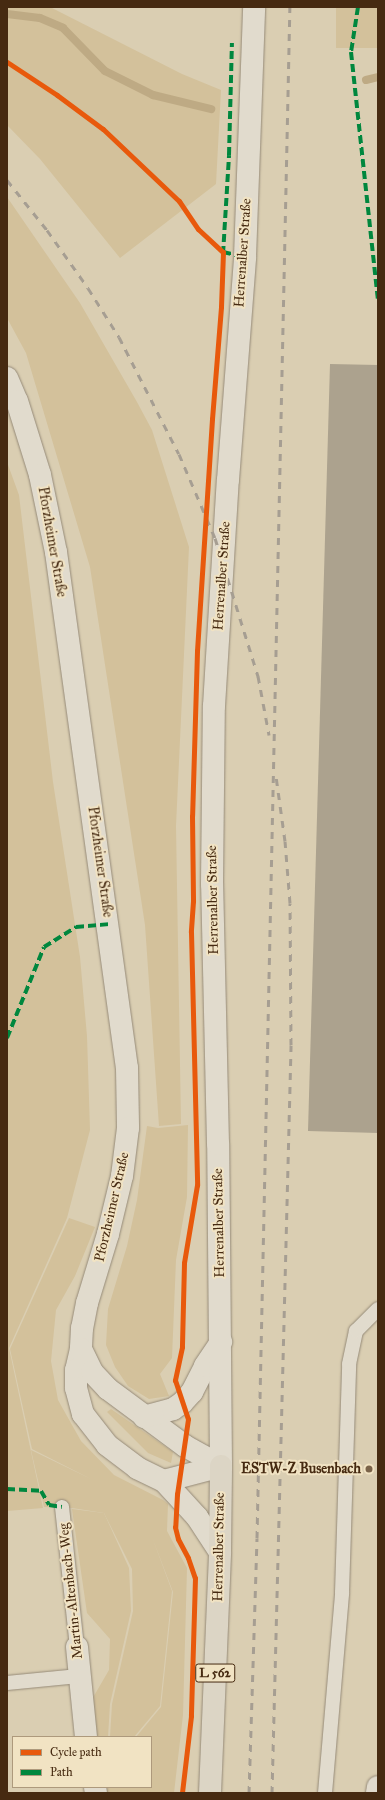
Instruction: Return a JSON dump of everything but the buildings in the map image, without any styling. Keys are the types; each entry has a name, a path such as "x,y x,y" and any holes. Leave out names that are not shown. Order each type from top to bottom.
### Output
{"main road":[{"name":"Herrenalber Straße","path":"210,1793 220,1552 221,1466 221,1342 212,877 214,706 228,472 245,257 254,7"},
{"name":"Pforzheimer Straße","path":"7,378 17,401 40,475 56,552 128,1068 128,1128 122,1176 108,1234 87,1303 82,1328 81,1349 76,1370 76,1388 83,1414 107,1445 138,1468 164,1481"},
{"path":"144,1416 173,1409 182,1403 192,1392 205,1366 221,1342"},
{"name":"Pforzheimer Straße","path":"81,1349 92,1372 108,1389 185,1446 221,1466"},
{"path":"220,1552 197,1517 164,1481 221,1466"},
{"name":"Martin-Altenbach-Weg","path":"77,1647 86,1736"},
{"path":"377,1793 378,1787"}],"lane":[{"path":"324,1793 342,1592 349,1364 356,1331 378,1309"},
{"name":"Martin-Altenbach-Weg","path":"62,1508 77,1647"},
{"name":"Martin-Altenbach-Weg","path":"7,1683 79,1676"}],"shaded area":[{"path":"7,7 50,7 182,74 221,90 216,184 120,258 40,159 7,125"},
{"path":"336,7 378,7 378,48 336,48"},
{"path":"7,197 80,303 152,430 189,547 176,826 181,1124 159,1126 145,925 90,567 26,353 7,318"},
{"path":"7,462 19,495 53,782 80,957 87,1036 90,1130 67,1218 9,1348 43,1508 7,1511"},
{"path":"188,1125 187,1197 176,1260 172,1358 160,1374 169,1396 149,1399 128,1386 115,1367 106,1345 108,1309 127,1246 137,1200 147,1126 158,1128"},
{"path":"69,1218 95,1227 75,1276 56,1310 51,1361 58,1400 81,1441 114,1475 168,1504 167,1531 187,1568 183,1715 174,1793 105,1793 104,1788 152,1788 152,1736 137,1736 161,1707 173,1592 152,1537 172,1591 160,1706 135,1736 110,1736 112,1704 133,1611 132,1569 104,1513 72,1508 44,1507 31,1450 91,1479 32,1449 10,1349"},
{"path":"111,1409 173,1452 171,1463 148,1453 107,1412"},
{"path":"72,1509 104,1513 129,1568 131,1611 110,1704 108,1736 96,1736 91,1701 109,1670 110,1639 87,1613"}],"waterway":[{"path":"7,14 40,18 63,28 105,71 153,95 211,109"},
{"path":"366,80 378,77"}],"railway":[{"path":"249,1793 257,1538 290,7"},
{"path":"7,180 47,230 88,288 119,337 179,454 215,538 258,676 269,735"},
{"path":"272,1793 291,1045 290,903 285,841 276,776"}],"marked path":[{"path":"358,7 351,52 378,299"},
{"path":"223,254 229,155 232,43"},
{"path":"221,249 223,252 245,257"},
{"path":"7,1038 44,947 76,927 109,924"},
{"path":"7,1489 41,1491 49,1505 62,1507"}],"cycle path":[{"path":"7,62 57,95 103,129 179,201 198,229 223,252 221,307 197,651 192,816 193,901 191,932 197,1185 184,1263 182,1347 175,1380 188,1419 177,1494 175,1527 178,1539 188,1558 195,1578 191,1716 182,1793"}],"place":[{"name":"ESTW-Z Busenbach","path":"369,1469"}]}
